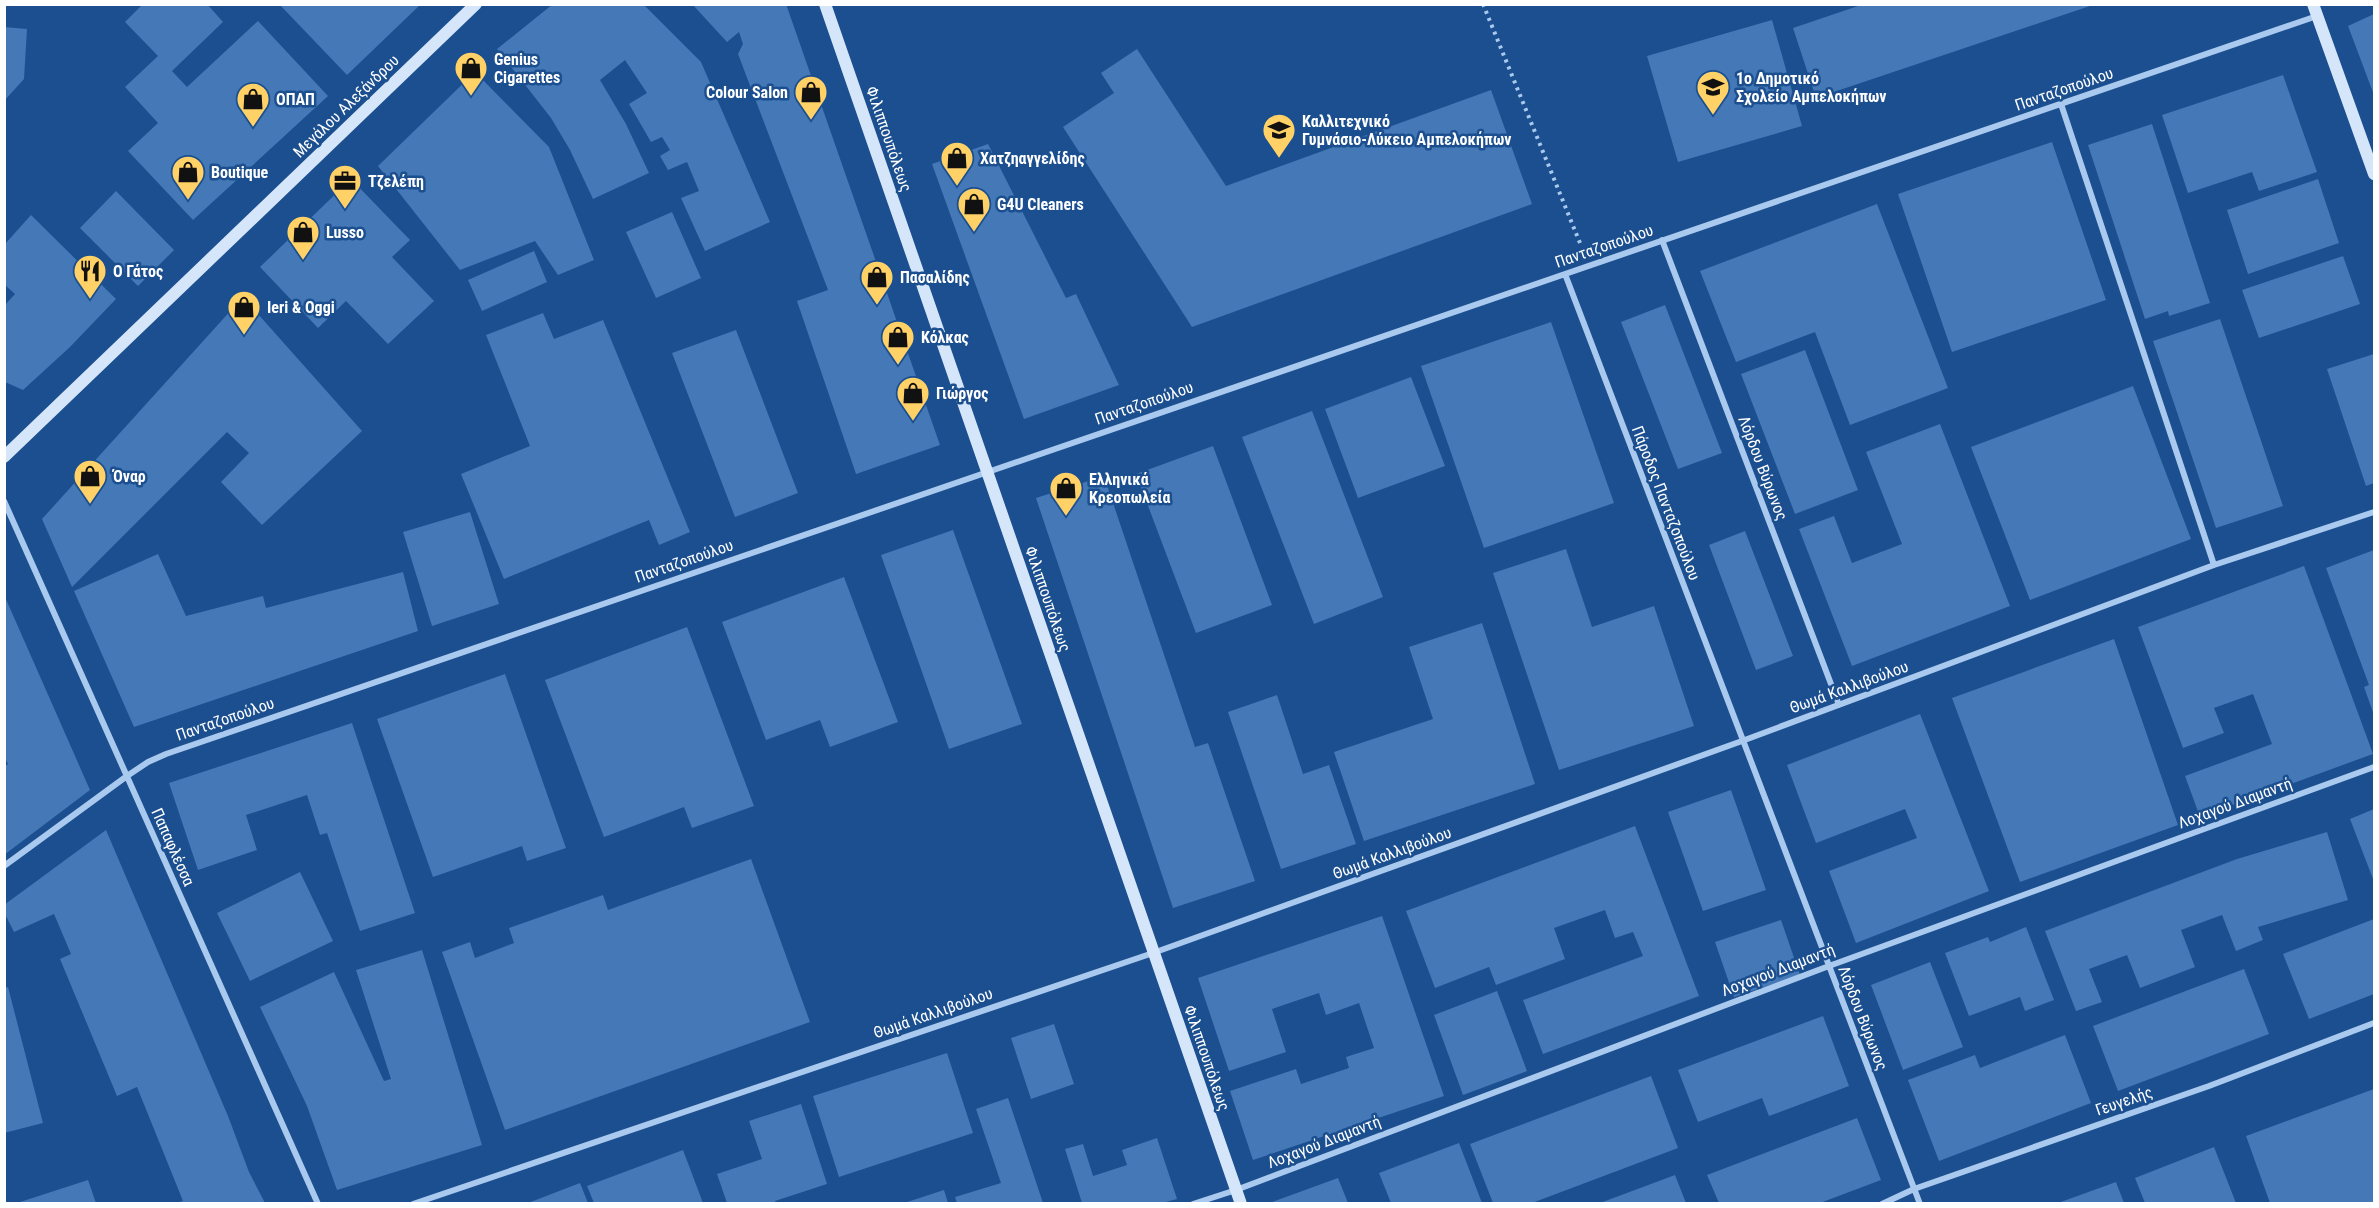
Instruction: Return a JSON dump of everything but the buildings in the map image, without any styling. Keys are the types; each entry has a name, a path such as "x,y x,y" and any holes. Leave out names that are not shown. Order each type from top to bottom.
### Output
{"main road":[{"name":"Μεγάλου Αλεξάνδρου","path":"4,458 476,4"},
{"name":"Φιλιππουπόλεως","path":"825,4 1240,1203"},
{"path":"2315,10 2374,174"}],"street":[{"name":"Πανταζοπούλου","path":"4,866 127,776 148,762 166,754 2061,104 2315,10"},
{"path":"2061,104 2214,565"},
{"name":"Λόρδου Βύρωνος","path":"1662,240 1839,705"},
{"name":"Πάροδος Πανταζοπούλου","path":"1565,274 1742,741"},
{"name":"Παπαφλέσσα","path":"4,501 318,1203"},
{"name":"Θωμά Καλλιβούλου","path":"413,1203 1153,953 1742,741 2214,565 2374,512"},
{"name":"Λόρδου Βύρωνος","path":"1742,741 1920,1203"},
{"name":"Λοχαγού Διαμαντή","path":"1193,1203 1236,1190 1829,966 2374,767"},
{"name":"Γευγελής","path":"1882,1203 1914,1189 2198,1089 2374,1023"}],"path":[{"path":"1483,4 1589,265"}],"place":[{"name":"Genius Cigarettes","path":"471,97"},
{"name":"1ο Δημοτικό Σχολείο Αμπελοκήπων","path":"1713,116"},
{"name":"Colour Salon","path":"811,121"},
{"name":"ΟΠΑΠ","path":"253,128"},
{"name":"Καλλιτεχνικό Γυμνάσιο-Λύκειο Αμπελοκήπων","path":"1279,159"},
{"name":"Χατζηαγγελίδης","path":"957,187"},
{"name":"Boutique","path":"188,201"},
{"name":"Τζελέπη","path":"345,210"},
{"name":"G4U Cleaners","path":"974,233"},
{"name":"Lusso","path":"303,261"},
{"name":"Ο Γάτος","path":"90,300"},
{"name":"Πασαλίδης","path":"877,306"},
{"name":"Ieri & Oggi","path":"244,336"},
{"name":"Κόλκας","path":"898,366"},
{"name":"Γιώργος","path":"913,422"},
{"name":"Όναρ","path":"90,505"},
{"name":"Ελληνικά Κρεοπωλεία","path":"1066,517"}]}
